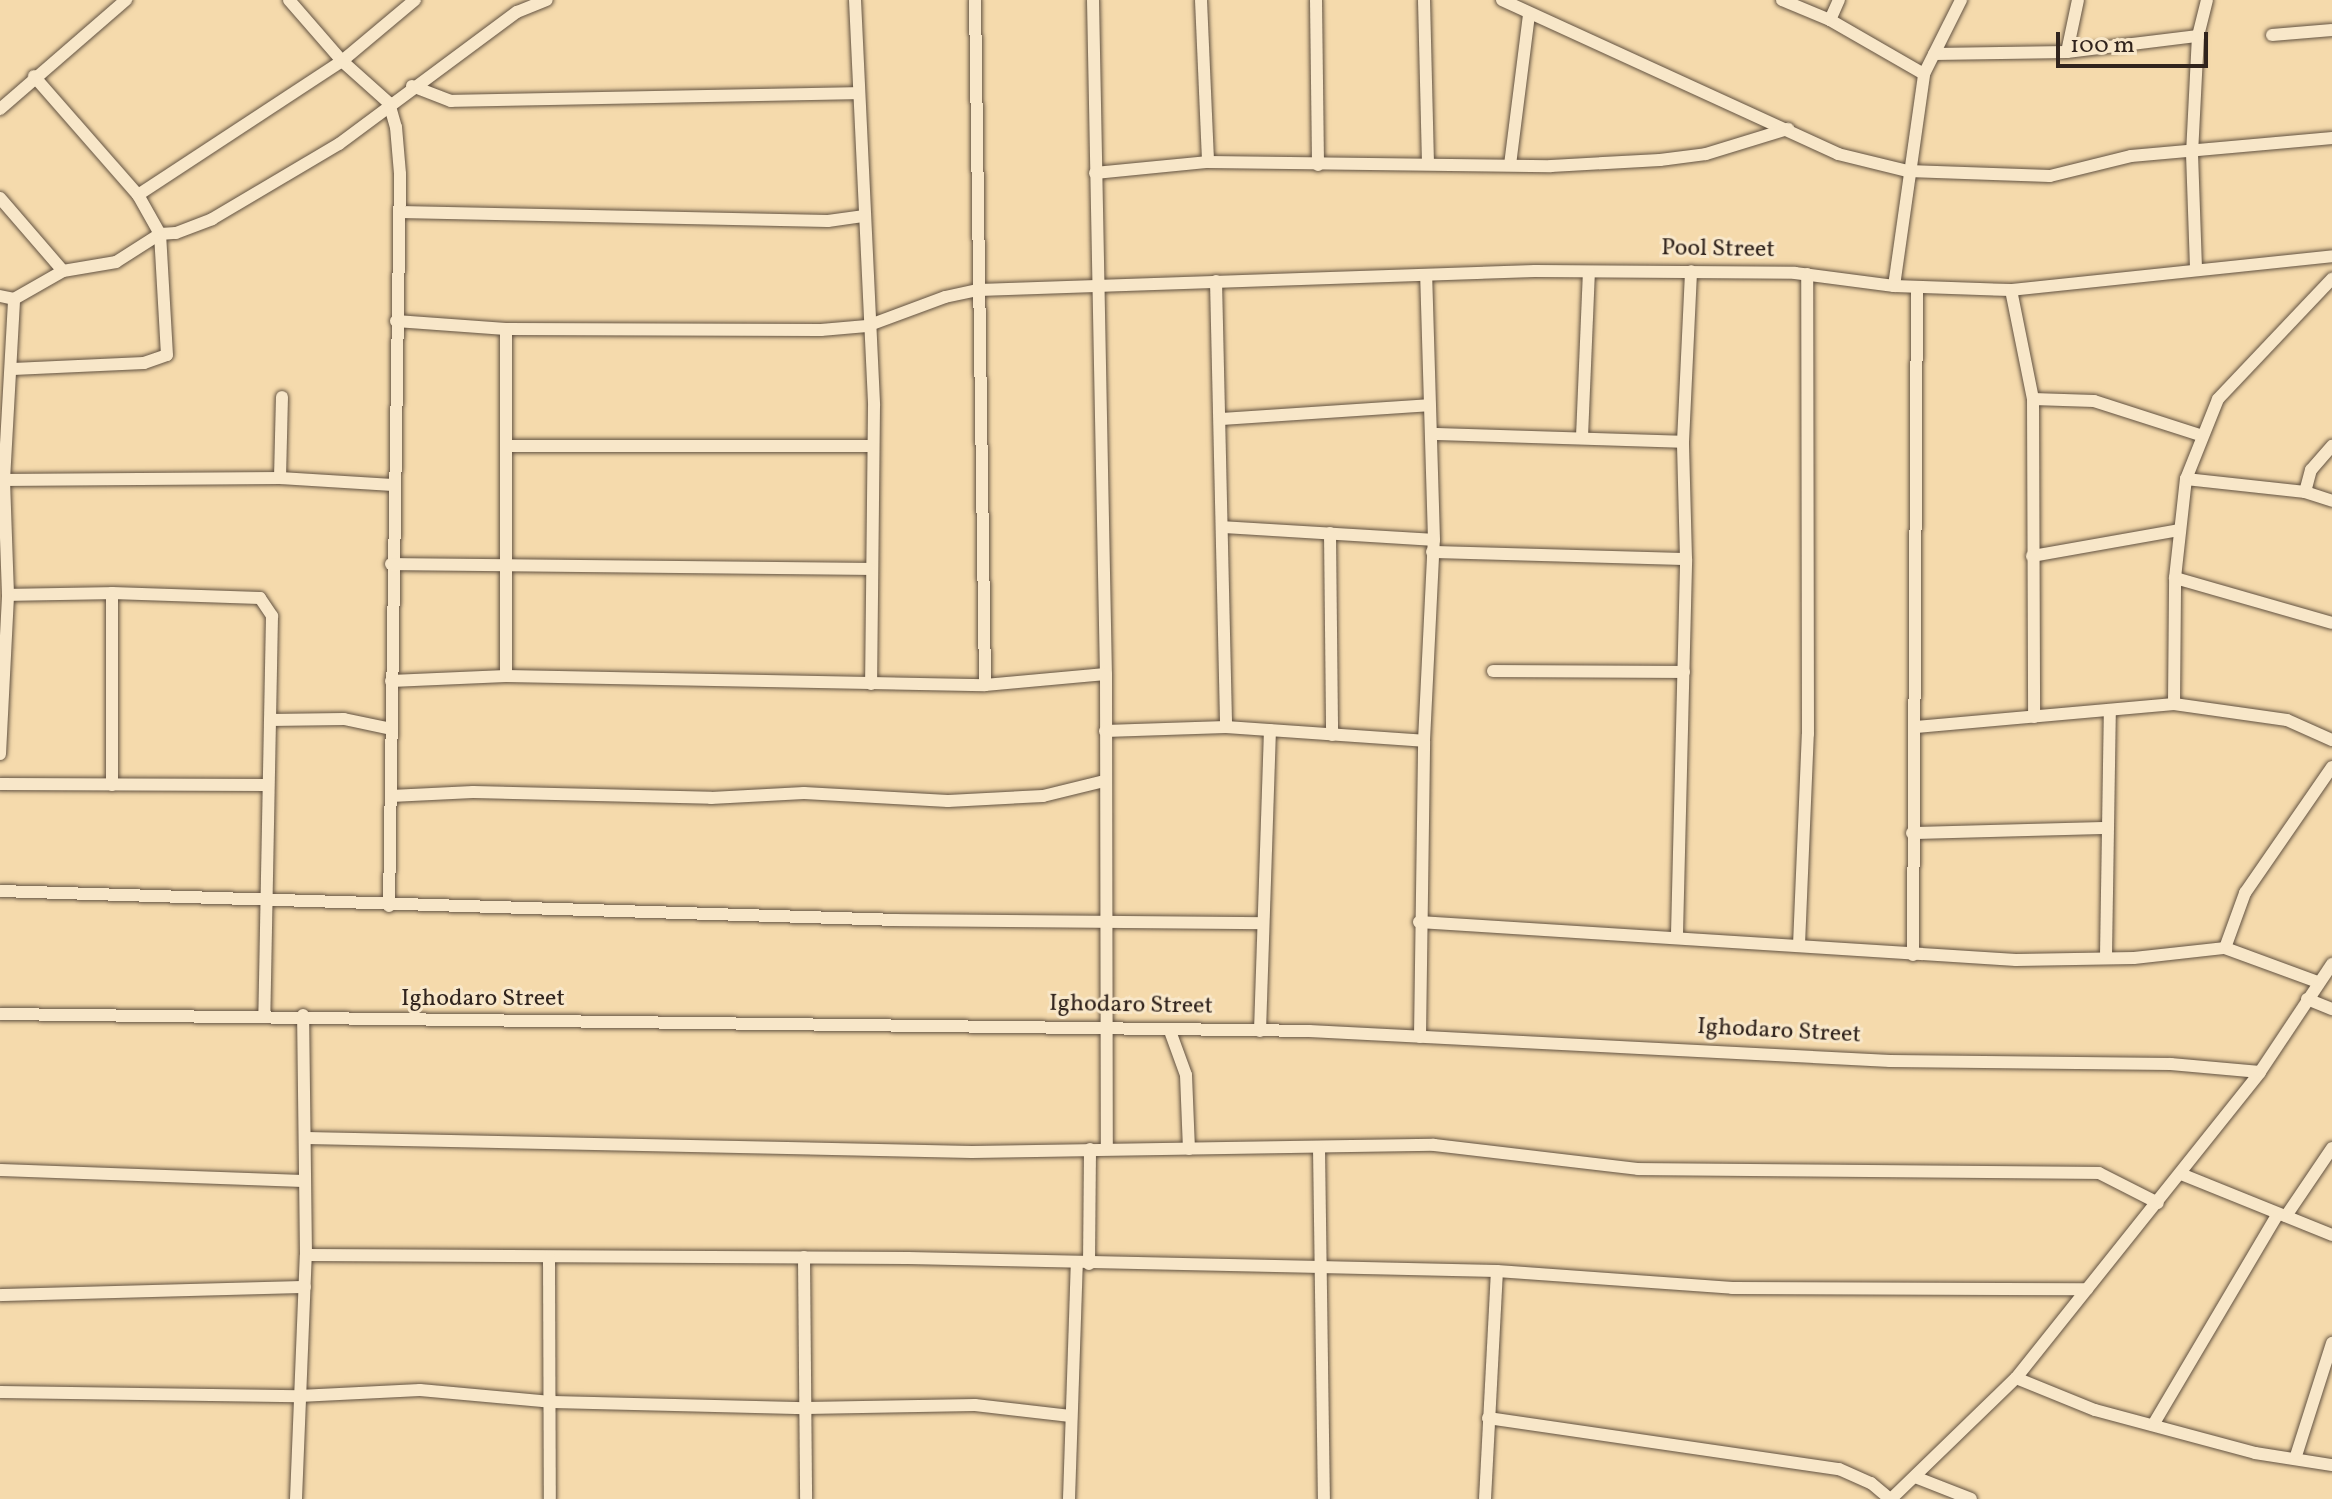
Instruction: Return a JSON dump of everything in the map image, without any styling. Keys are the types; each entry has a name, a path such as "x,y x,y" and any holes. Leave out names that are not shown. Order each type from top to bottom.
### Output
{"street":[{"path":"0,109 34,76 126,0"},
{"path":"289,0 342,61 389,103 396,127 400,212 391,564 389,906"},
{"path":"138,195 342,61 415,0"},
{"path":"0,296 14,299 63,271 116,262 160,234 176,233 212,219 339,144 389,103 517,12 547,0"},
{"path":"855,0 872,446 869,569 871,684"},
{"path":"975,0 985,685"},
{"path":"1093,0 1106,674 1103,920 1107,1147"},
{"path":"1201,0 1208,162"},
{"path":"1316,0 1318,165"},
{"path":"1424,0 1428,163"},
{"path":"1502,0 1838,154 1908,171 2024,178 2131,156 2192,154 2332,138"},
{"path":"1782,0 1830,20 1924,74"},
{"path":"1830,20 1839,0"},
{"path":"1894,286 1924,74 1961,0"},
{"path":"2067,52 2078,0"},
{"path":"2196,268 2192,154 2198,36 2207,0"},
{"path":"1510,165 1529,14"},
{"path":"2272,35 2332,30"},
{"path":"1934,54 2067,52 2198,36"},
{"path":"13,369 165,358 160,234 138,195 34,76"},
{"path":"412,86 451,101 858,93"},
{"path":"1095,173 1208,162 1510,165 1660,160 1719,151 1788,129"},
{"path":"0,198 63,271"},
{"path":"400,212 828,221 863,216"},
{"name":"Pool Street","path":"396,321 506,329 746,332 867,326 945,297 979,290 1426,275 1691,271 1807,274 1894,286 2011,290 2332,256"},
{"path":"1677,934 1686,559 1683,442 1691,271"},
{"path":"1582,437 1589,272"},
{"path":"1799,945 1808,734 1807,274"},
{"path":"1420,1037 1419,922 1435,434 1430,405 1426,275"},
{"path":"2174,704 2175,578 2186,479 2218,399 2247,363 2332,279"},
{"path":"1216,281 1226,727"},
{"path":"1913,955 1917,287"},
{"path":"2011,290 2033,399 2034,717"},
{"path":"0,754 8,595 2,480 13,369 14,299"},
{"path":"506,329 506,676"},
{"path":"2033,399 2070,396 2094,401 2203,436"},
{"path":"280,478 282,397"},
{"path":"1220,419 1430,405"},
{"path":"1435,434 1683,442"},
{"path":"508,446 872,446"},
{"path":"2305,492 2311,470 2332,446"},
{"path":"2,480 280,478 393,485"},
{"path":"2186,479 2305,492 2332,501"},
{"path":"1222,527 1330,533 1433,546 1686,559"},
{"path":"2032,556 2180,530"},
{"path":"1330,533 1332,735"},
{"path":"391,564 869,569"},
{"path":"2175,578 2332,623"},
{"path":"8,595 112,593 260,598 272,616 262,901 264,1017"},
{"path":"112,593 112,785"},
{"path":"1493,671 1684,672"},
{"path":"391,681 506,676 985,685 1106,674"},
{"path":"1916,727 2174,704 2287,720 2332,740"},
{"path":"2106,956 2110,710"},
{"path":"270,720 344,719 391,729"},
{"path":"1105,731 1226,727 1424,741"},
{"path":"1260,1031 1270,730"},
{"path":"2225,948 2245,893 2332,767"},
{"path":"391,796 473,792 711,798 804,793 948,801 1043,796 1104,781"},
{"path":"0,784 268,785"},
{"path":"1912,833 2106,828"},
{"path":"0,891 389,906 897,920 1263,923"},
{"path":"1419,922 1677,934 1913,955 2016,960 2106,956 2134,958 2225,948 2318,982"},
{"path":"1488,1418 1839,1469 1871,1483 1890,1499 2016,1378 2260,1072 2332,964"},
{"path":"2307,999 2332,1009"},
{"name":"Ighodaro Street","path":"0,1014 303,1015 379,1021 1260,1031 1890,1061 2171,1064 2260,1072"},
{"path":"296,1499 306,1255 303,1015"},
{"path":"1170,1031 1186,1075 1189,1149"},
{"path":"306,1138 972,1152 1107,1147 1486,1148 1654,1170 2099,1173 2158,1203"},
{"path":"1319,1148 1324,1499"},
{"path":"2153,1425 2282,1215 2332,1148"},
{"path":"1069,1499 1070,1416 1090,1149"},
{"path":"0,1170 304,1181"},
{"path":"2181,1174 2332,1235"},
{"path":"306,1255 804,1257 1497,1271 1732,1288 2087,1289"},
{"path":"549,1257 553,1402 550,1499"},
{"path":"804,1257 806,1499"},
{"path":"1485,1499 1497,1271"},
{"path":"0,1295 305,1287"},
{"path":"2295,1459 2328,1365 2332,1343"},
{"path":"2016,1378 2095,1410 2295,1459 2332,1465"},
{"path":"0,1392 299,1396 420,1390 553,1402 806,1408 975,1405 1070,1416"},
{"path":"1915,1477 1971,1499"}]}
